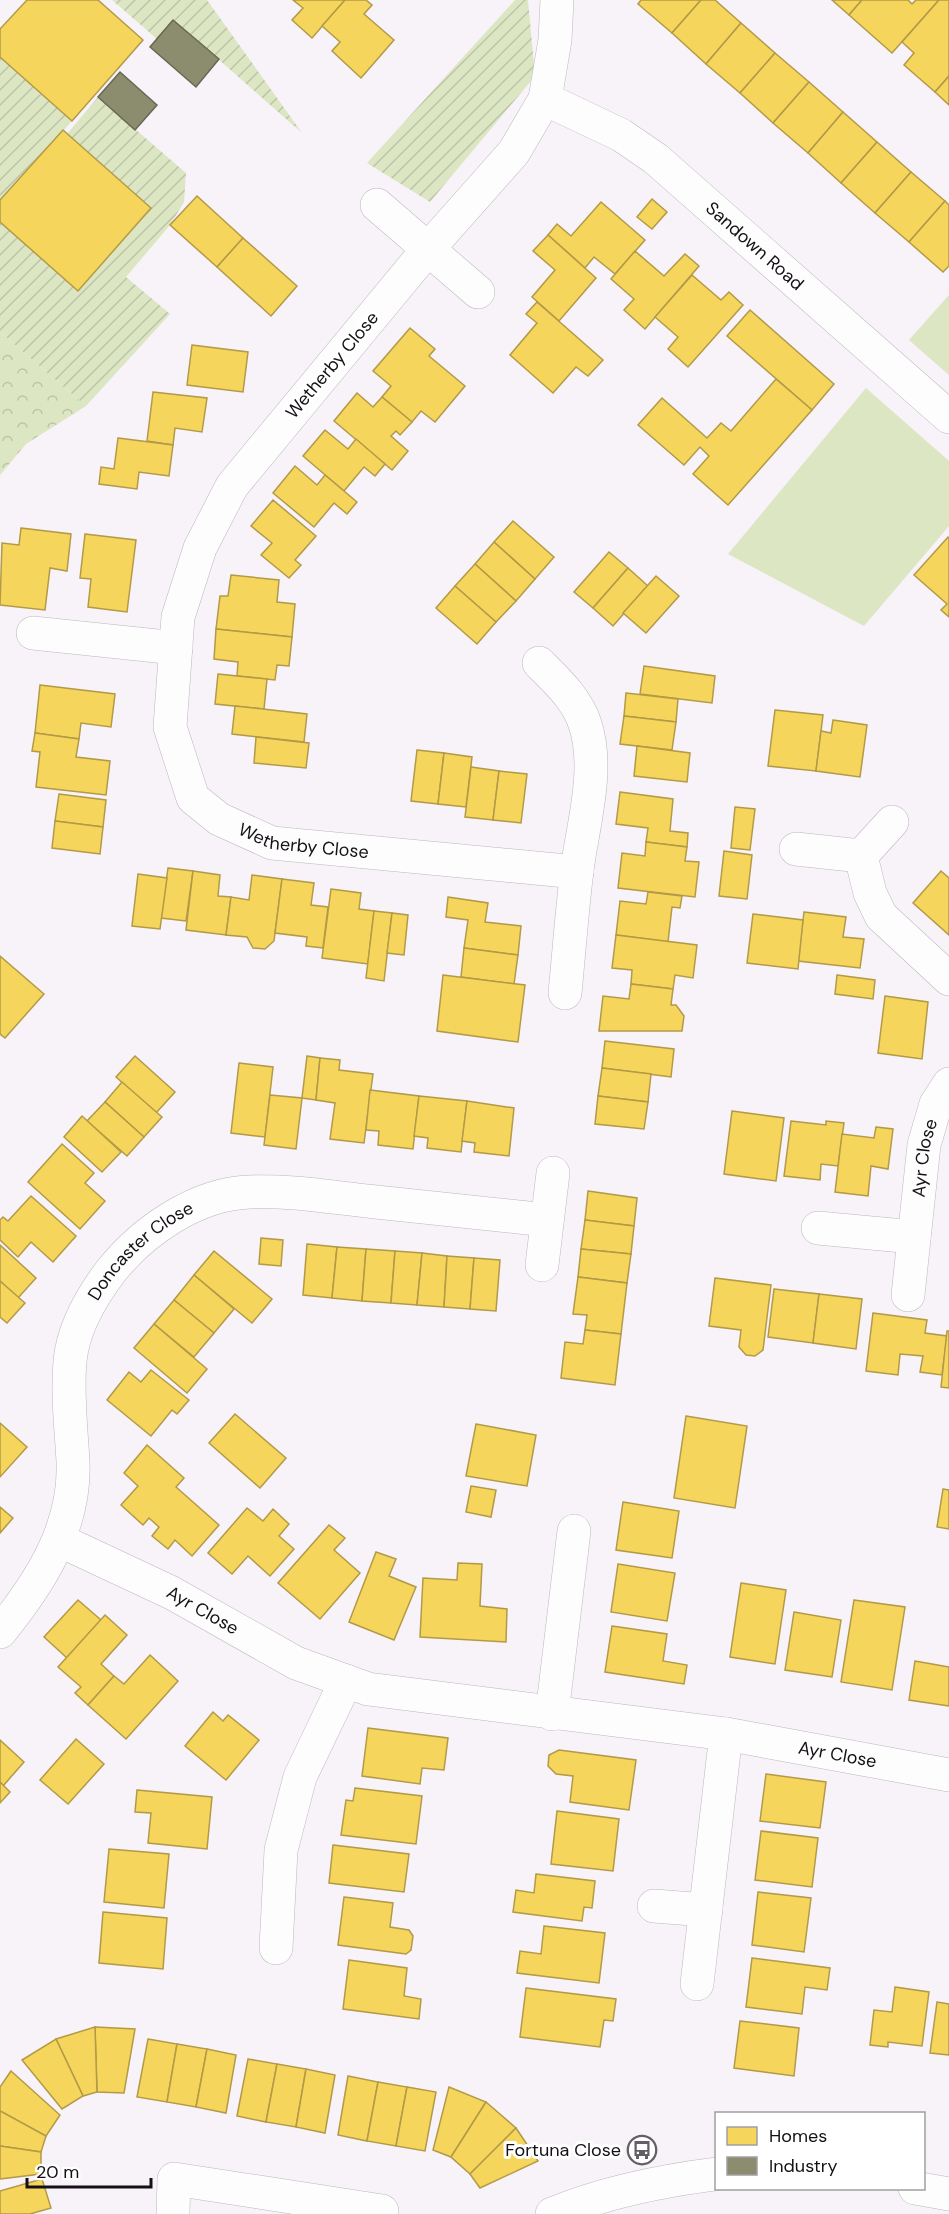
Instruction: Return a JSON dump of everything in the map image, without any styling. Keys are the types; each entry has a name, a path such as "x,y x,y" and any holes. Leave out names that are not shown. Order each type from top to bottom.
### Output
{"street":[{"path":"428,249 514,152 545,99 555,40 557,0"},
{"name":"Sandown Road","path":"545,99 621,135 656,159 949,417"},
{"path":"376,205 478,292"},
{"name":"Wetherby Close","path":"428,249 232,486 200,548 178,616 171,727 193,798 219,819 272,843 577,872"},
{"path":"33,633 176,648"},
{"path":"539,663 567,690 585,724 590,746 590,773 565,993"},
{"path":"861,856 892,822"},
{"path":"796,849 861,856"},
{"path":"861,856 870,893 881,916 949,979"},
{"name":"Ayr Close","path":"908,1295 928,1127 936,1104 949,1084"},
{"path":"542,1265 553,1173"},
{"name":"Doncaster Close","path":"0,1632 32,1592 59,1540 70,1493 73,1463 68,1397 70,1358 78,1329 103,1282 121,1259 144,1236 168,1220 219,1198 247,1192 295,1192 548,1220"},
{"path":"818,1228 914,1237"},
{"path":"552,1714 574,1531"},
{"name":"Ayr Close","path":"59,1540 172,1593 296,1663 368,1689 552,1714 726,1734 949,1775"},
{"path":"276,1948 280,1850 300,1777 346,1681"},
{"path":"697,1984 726,1734"},
{"path":"654,1906 706,1910"},
{"path":"552,2214 583,2201 641,2186 715,2174"},
{"path":"173,2214 174,2179 382,2211"},
{"path":"925,2190 949,2194"}],"green space":[{"path":"112,0 207,0 302,133 174,20 157,39"},
{"path":"515,0 528,0 535,76 430,202 367,163"},
{"path":"0,57 72,121 0,200"},
{"path":"98,97 186,173 184,202 170,225 126,277 170,314 86,406 0,332 0,222 78,290 151,208 67,134"},
{"path":"949,295 949,375 909,340"},
{"path":"0,332 86,406 26,444 0,475"},
{"path":"866,388 949,461 949,526 864,626 728,554"}],"building: Homes":[{"path":"27,0 98,0 143,40 72,121 0,57 0,29"},
{"path":"293,0 345,0 312,38 292,20 303,8"},
{"path":"345,0 366,0 372,5 364,14 394,40 361,78 332,51 340,42 322,26"},
{"path":"641,0 701,0 672,33 638,4"},
{"path":"701,0 715,0 741,23 706,64 672,33"},
{"path":"832,0 862,0 849,15"},
{"path":"862,0 908,0 912,4 916,0 939,0 892,53 849,15"},
{"path":"939,0 949,0 949,76 935,92 904,65 914,53 902,42"},
{"path":"741,23 775,53 740,93 706,64"},
{"path":"775,53 809,82 773,123 740,93"},
{"path":"949,76 949,105 935,92"},
{"path":"809,82 843,112 808,153 773,123"},
{"path":"843,112 877,142 841,183 808,153"},
{"path":"63,130 151,208 78,291 0,222 0,200"},
{"path":"877,142 911,172 875,213 841,183"},
{"path":"911,172 945,201 909,242 875,213"},
{"path":"197,196 243,238 217,267 170,225"},
{"path":"652,199 667,212 652,229 637,217"},
{"path":"945,201 949,205 949,266 943,272 909,242"},
{"path":"601,202 645,240 615,274 594,257 585,268 548,235 557,224 571,236"},
{"path":"548,235 596,278 559,321 532,297 555,270 533,251"},
{"path":"243,238 297,286 271,316 217,267"},
{"path":"635,251 664,276 685,254 699,266 645,329 624,310 634,299 611,279"},
{"path":"692,275 721,300 729,292 743,305 688,367 668,349 678,337 655,317"},
{"path":"537,302 603,360 588,376 576,367 553,393 510,355 537,323 526,314"},
{"path":"750,310 834,384 812,410 727,336"},
{"path":"410,328 435,349 429,356 465,386 435,422 421,411 412,422 382,397 391,386 373,371"},
{"path":"192,345 248,352 243,392 187,385"},
{"path":"776,379 812,410 728,505 693,474 709,456 700,447 684,465 638,425 662,398 707,438 721,423 731,431"},
{"path":"153,392 207,398 202,432 175,428 173,445 147,441"},
{"path":"357,393 373,407 382,397 412,422 400,435 396,431 391,436 408,451 392,470 334,421"},
{"path":"325,430 348,449 356,439 385,464 375,476 364,467 344,491 303,456"},
{"path":"118,438 173,445 169,476 139,472 137,489 99,484 101,467 114,469"},
{"path":"295,466 317,485 325,475 357,502 347,514 334,503 314,527 273,493"},
{"path":"273,500 316,536 295,560 301,565 289,578 261,555 272,543 251,526"},
{"path":"513,521 554,557 535,579 494,542"},
{"path":"21,528 71,534 67,571 50,568 45,610 0,605 2,543 19,545"},
{"path":"85,534 136,540 127,612 88,607 91,579 80,578"},
{"path":"948,537 949,617 941,610 947,604 914,575"},
{"path":"494,542 535,579 516,601 475,564"},
{"path":"609,552 628,568 593,608 574,592"},
{"path":"475,564 516,601 496,622 455,586"},
{"path":"628,568 648,586 613,626 593,608"},
{"path":"231,575 279,580 277,602 295,604 292,637 216,629 220,596 228,596"},
{"path":"656,576 679,596 646,633 623,613"},
{"path":"455,586 496,622 477,644 436,608"},
{"path":"216,629 292,637 289,666 277,665 275,680 237,676 238,662 214,659"},
{"path":"644,666 715,676 712,703 640,694"},
{"path":"218,674 267,679 264,709 215,704"},
{"path":"40,685 115,694 111,727 81,723 79,739 35,733"},
{"path":"626,693 678,699 676,722 624,716"},
{"path":"235,706 307,714 304,742 232,734"},
{"path":"775,710 823,715 816,771 768,766"},
{"path":"624,716 676,722 672,750 620,744"},
{"path":"833,720 867,725 860,777 816,771 821,731 831,733"},
{"path":"35,733 79,739 76,757 110,761 106,795 36,787 40,752 32,751"},
{"path":"256,737 309,743 306,768 254,763"},
{"path":"637,746 690,753 687,782 634,776"},
{"path":"417,750 444,753 438,804 411,801"},
{"path":"444,753 472,757 466,807 438,804"},
{"path":"471,767 499,771 493,820 465,817"},
{"path":"499,771 527,774 521,823 493,820"},
{"path":"620,792 673,799 670,831 688,833 687,847 646,842 648,828 616,824"},
{"path":"59,794 106,800 103,827 55,821"},
{"path":"735,807 755,809 750,850 731,848"},
{"path":"55,821 103,827 100,854 52,848"},
{"path":"646,842 687,847 685,861 699,862 695,897 618,888 622,853 645,856"},
{"path":"724,851 752,855 747,899 719,896"},
{"path":"168,868 193,871 186,921 161,918"},
{"path":"193,871 220,875 218,896 231,897 226,935 186,930"},
{"path":"941,871 949,878 949,935 913,903"},
{"path":"138,874 167,878 160,929 132,926"},
{"path":"252,875 282,879 274,941 265,949 253,948 247,937 226,935 231,897 249,900"},
{"path":"282,879 314,883 311,905 328,907 323,948 306,946 307,937 275,933"},
{"path":"331,889 361,893 359,909 374,911 368,964 322,958"},
{"path":"648,892 682,896 680,908 672,907 668,942 616,935 620,901 646,904"},
{"path":"448,897 488,903 485,922 521,926 518,955 464,948 468,920 446,917"},
{"path":"374,911 392,913 384,981 366,978"},
{"path":"804,912 846,917 843,937 864,939 860,968 798,961"},
{"path":"392,913 408,915 404,955 387,953"},
{"path":"753,914 803,920 798,969 747,963"},
{"path":"616,935 697,945 693,978 675,975 673,989 631,984 632,970 612,968"},
{"path":"464,948 518,955 514,984 461,977"},
{"path":"0,956 44,994 5,1038 0,1034"},
{"path":"443,975 525,985 518,1042 437,1031"},
{"path":"837,975 875,980 873,999 835,994"},
{"path":"631,984 673,989 671,1005 676,1005 684,1016 682,1031 599,1031 603,996 629,999"},
{"path":"885,996 928,1002 922,1059 878,1053"},
{"path":"605,1041 674,1049 671,1077 602,1068"},
{"path":"135,1056 175,1092 156,1113 116,1077"},
{"path":"307,1056 320,1058 316,1100 302,1098"},
{"path":"320,1058 340,1060 339,1070 373,1074 364,1143 330,1139 335,1103 316,1100"},
{"path":"239,1063 273,1067 265,1137 231,1133"},
{"path":"602,1068 651,1074 648,1102 598,1096"},
{"path":"122,1082 162,1117 144,1137 105,1102"},
{"path":"370,1090 419,1096 413,1149 378,1145 379,1131 366,1130"},
{"path":"270,1095 302,1098 296,1149 264,1145"},
{"path":"419,1096 467,1101 461,1152 427,1148 428,1138 414,1136"},
{"path":"598,1096 648,1102 644,1129 595,1124"},
{"path":"467,1101 514,1108 509,1156 474,1152 475,1143 462,1141"},
{"path":"105,1102 144,1137 127,1156 87,1121"},
{"path":"732,1111 784,1118 776,1181 724,1174"},
{"path":"82,1116 121,1152 102,1172 64,1137"},
{"path":"791,1121 826,1125 826,1121 844,1123 838,1166 821,1164 820,1180 784,1176"},
{"path":"876,1127 893,1129 888,1169 871,1166 868,1196 835,1192 842,1134 874,1138"},
{"path":"62,1144 94,1173 85,1183 105,1201 80,1229 28,1182"},
{"path":"588,1191 637,1198 634,1226 585,1220"},
{"path":"31,1196 76,1236 53,1262 31,1242 18,1257 0,1240 0,1220 3,1217 8,1221"},
{"path":"585,1220 634,1226 631,1254 581,1249"},
{"path":"261,1238 283,1240 281,1266 259,1264"},
{"path":"307,1244 337,1247 332,1298 303,1295"},
{"path":"0,1245 36,1278 18,1298 0,1281"},
{"path":"337,1247 366,1249 362,1301 332,1298"},
{"path":"366,1249 395,1251 391,1303 362,1301"},
{"path":"581,1249 631,1254 627,1283 578,1277"},
{"path":"214,1251 272,1299 252,1323 194,1275"},
{"path":"395,1251 422,1253 417,1305 391,1303"},
{"path":"422,1253 447,1256 444,1307 417,1305"},
{"path":"447,1256 474,1258 470,1309 444,1307"},
{"path":"474,1258 500,1260 496,1311 470,1309"},
{"path":"194,1275 234,1309 214,1333 174,1300"},
{"path":"578,1277 627,1283 621,1334 585,1330 587,1315 573,1314"},
{"path":"715,1278 771,1285 763,1350 755,1356 746,1355 739,1347 741,1330 709,1326"},
{"path":"0,1281 25,1303 7,1323 0,1317"},
{"path":"774,1289 819,1294 813,1343 768,1337"},
{"path":"819,1294 862,1299 856,1349 813,1343"},
{"path":"174,1300 214,1333 194,1357 154,1324"},
{"path":"873,1313 927,1320 925,1333 947,1336 942,1375 920,1372 923,1356 900,1354 898,1375 866,1371"},
{"path":"154,1324 207,1369 187,1393 134,1348"},
{"path":"585,1330 621,1334 615,1385 561,1378 565,1342 583,1344"},
{"path":"947,1331 949,1331 949,1388 941,1387"},
{"path":"151,1370 189,1400 177,1414 172,1410 151,1436 107,1400 129,1372 141,1382"},
{"path":"235,1414 286,1458 260,1488 209,1443"},
{"path":"686,1416 747,1426 735,1508 674,1498"},
{"path":"0,1423 27,1447 0,1477"},
{"path":"476,1424 536,1435 527,1486 466,1476"},
{"path":"147,1445 184,1478 176,1487 219,1525 192,1556 175,1540 168,1549 152,1536 159,1527 149,1518 143,1525 121,1505 138,1486 124,1473"},
{"path":"471,1486 496,1490 491,1517 466,1512"},
{"path":"943,1489 949,1490 949,1529 937,1527"},
{"path":"623,1502 679,1511 672,1558 616,1550"},
{"path":"0,1507 13,1518 0,1533"},
{"path":"247,1508 263,1521 273,1509 289,1524 279,1536 294,1549 270,1576 248,1556 232,1574 208,1553"},
{"path":"329,1525 345,1538 334,1550 360,1573 320,1619 278,1583"},
{"path":"376,1552 396,1559 389,1576 416,1587 394,1640 349,1622"},
{"path":"458,1563 482,1564 480,1606 507,1609 506,1642 420,1637 423,1578 457,1580"},
{"path":"618,1564 675,1573 667,1621 611,1612"},
{"path":"741,1583 786,1590 775,1664 730,1657"},
{"path":"78,1600 101,1620 67,1658 44,1637"},
{"path":"854,1600 905,1607 892,1690 841,1682"},
{"path":"794,1612 841,1620 832,1677 785,1670"},
{"path":"105,1615 127,1635 101,1664 114,1676 88,1705 75,1693 81,1687 58,1667"},
{"path":"612,1626 667,1634 663,1661 687,1665 684,1684 605,1672"},
{"path":"150,1655 178,1681 126,1739 88,1705 114,1676 124,1684"},
{"path":"915,1661 949,1667 949,1706 909,1700"},
{"path":"213,1712 223,1721 228,1715 259,1740 226,1780 185,1746"},
{"path":"368,1728 448,1738 444,1770 422,1768 420,1784 362,1776"},
{"path":"76,1739 104,1764 68,1804 40,1780"},
{"path":"0,1740 24,1762 3,1786 0,1782"},
{"path":"559,1750 636,1760 629,1810 570,1802 573,1776 556,1774 548,1766 549,1755"},
{"path":"766,1774 826,1782 820,1828 760,1821"},
{"path":"0,1782 10,1792 0,1803"},
{"path":"355,1788 422,1796 416,1844 341,1835 346,1800 353,1801"},
{"path":"137,1790 212,1797 207,1849 148,1843 151,1813 135,1812"},
{"path":"557,1811 619,1819 613,1871 551,1864"},
{"path":"761,1831 818,1838 812,1887 755,1880"},
{"path":"333,1845 409,1854 404,1892 329,1883"},
{"path":"109,1849 169,1854 164,1908 104,1902"},
{"path":"536,1874 595,1881 592,1908 584,1907 582,1921 513,1912 516,1890 534,1893"},
{"path":"758,1892 811,1898 804,1952 752,1945"},
{"path":"344,1897 393,1903 390,1927 409,1930 413,1936 411,1950 406,1954 338,1945"},
{"path":"103,1912 167,1918 163,1969 99,1963"},
{"path":"544,1926 605,1933 599,1983 517,1973 520,1951 541,1954"},
{"path":"752,1958 830,1968 827,1990 805,1987 802,2014 746,2007"},
{"path":"349,1960 407,1968 404,1996 421,1999 419,2019 343,2009"},
{"path":"895,1987 929,1992 922,2046 888,2042 888,2047 870,2045 874,2010 892,2012"},
{"path":"526,1988 616,1999 613,2021 604,2020 600,2047 520,2037"},
{"path":"937,2002 949,2004 949,2055 930,2053"},
{"path":"740,2021 799,2028 794,2076 734,2068"},
{"path":"95,2027 135,2029 124,2093 97,2092"},
{"path":"95,2027 97,2092 83,2096 56,2039"},
{"path":"56,2039 83,2096 62,2109 22,2060"},
{"path":"148,2039 177,2044 167,2102 137,2097"},
{"path":"177,2044 207,2049 196,2107 167,2102"},
{"path":"207,2049 236,2055 226,2113 196,2107"},
{"path":"248,2059 277,2064 266,2122 237,2116"},
{"path":"277,2064 306,2069 296,2127 266,2122"},
{"path":"306,2069 335,2075 325,2133 296,2127"},
{"path":"11,2071 60,2115 46,2136 0,2111 0,2087"},
{"path":"348,2076 378,2082 367,2141 338,2135"},
{"path":"378,2082 407,2087 396,2146 367,2141"},
{"path":"407,2087 436,2092 425,2151 396,2146"},
{"path":"449,2087 486,2102 451,2157 433,2150"},
{"path":"486,2102 516,2128 470,2174 451,2157"},
{"path":"0,2111 46,2136 41,2152 0,2146"},
{"path":"516,2128 538,2161 480,2188 470,2174"},
{"path":"0,2146 41,2152 41,2174 0,2179"},
{"path":"42,2179 51,2208 30,2214 0,2214 0,2191"}],"building: Industry":[{"path":"173,20 219,59 196,87 150,47"},
{"path":"120,72 157,105 135,130 98,97"}],"place":[{"name":"Fortuna Close","path":"642,2150"}]}
